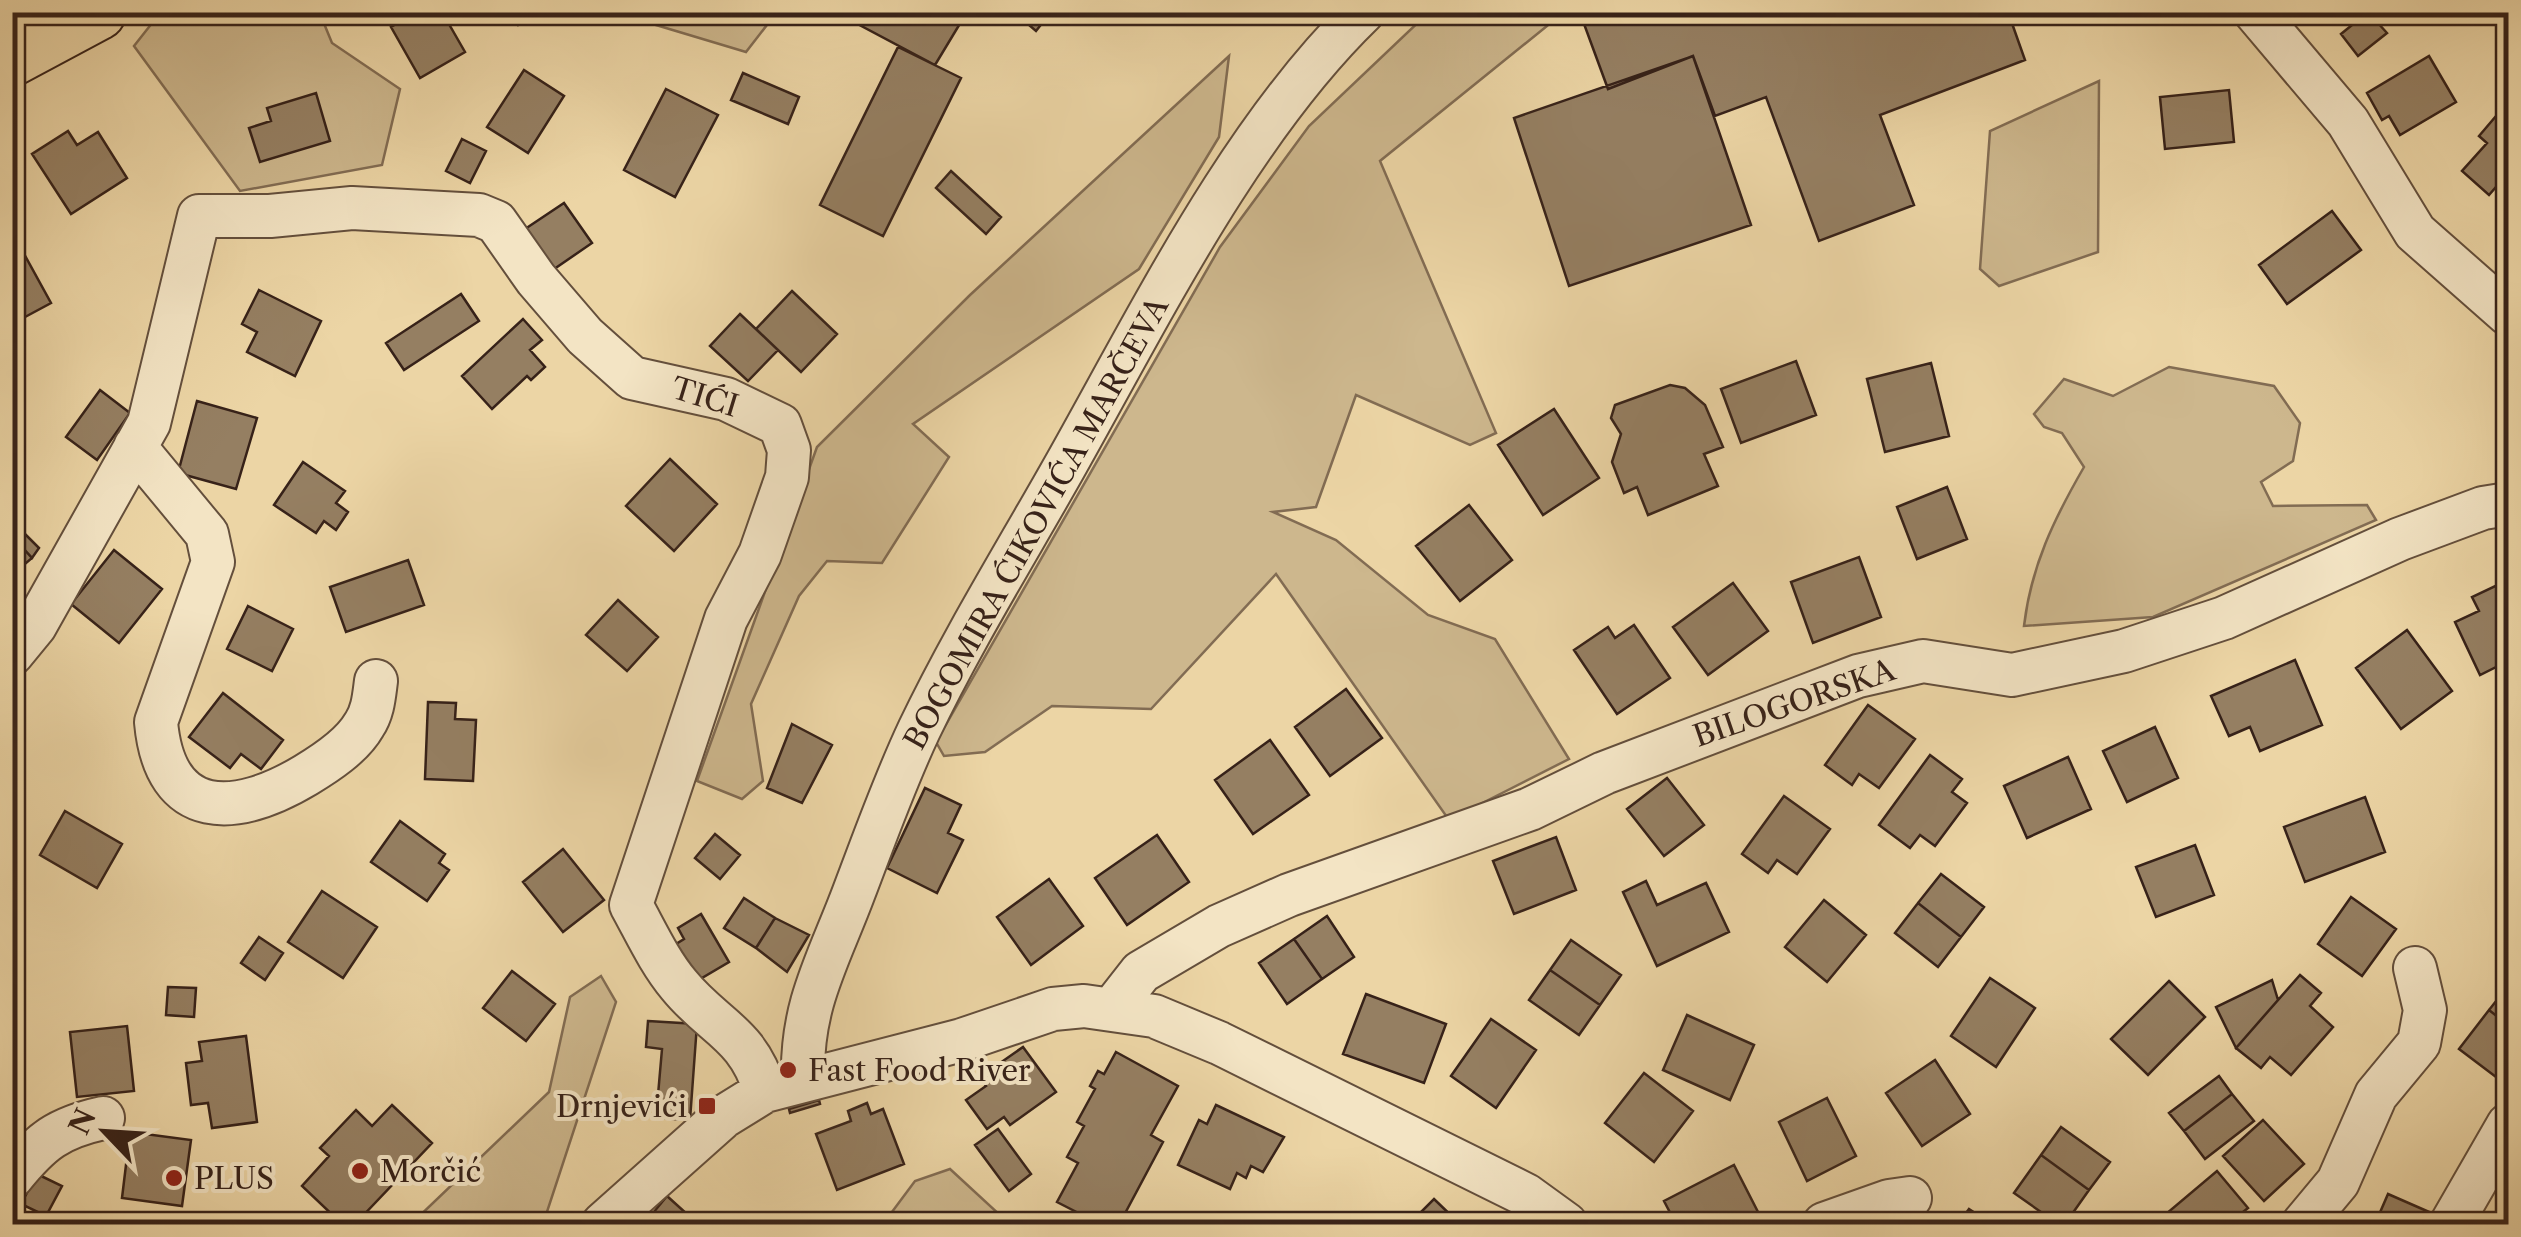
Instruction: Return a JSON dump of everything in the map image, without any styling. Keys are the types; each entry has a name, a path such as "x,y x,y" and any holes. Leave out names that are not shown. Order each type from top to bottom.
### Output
{"main road":[{"path":"12,58 98,12"}],"street":[{"name":"BOGOMIRA ĆIKOVIĆA MARČEVA","path":"784,1085 802,1043 810,1000 900,771 940,688 1201,230 1265,131 1328,46 1362,12"},
{"path":"2255,12 2348,122 2415,232 2508,314"},
{"name":"TIĆI","path":"12,654 35,626 150,423 199,216 270,216 352,208 479,215 496,222 573,322 632,378 726,398 780,424 790,450 787,477 760,554 726,619 632,905 681,988 784,1085"},
{"path":"135,447 206,534 212,562 156,722 158,748 169,774 191,795 214,805 242,805 271,796 323,765 364,727 376,681"},
{"name":"BILOGORSKA","path":"1112,1009 1141,972 1237,918 1530,808 1604,773 1858,676 1922,662 2012,675 2124,652 2224,618 2400,538 2483,508 2508,504"},
{"path":"2303,1224 2338,1182 2376,1095 2419,1043 2425,1010 2414,968"},
{"path":"749,1052 767,1044 810,1000"},
{"path":"603,1224 724,1117 784,1085 865,1068 1053,1010 1112,1009 1154,1016 1320,1091 1526,1195 1566,1224"},
{"path":"12,1177 38,1145 72,1125 103,1118"},
{"path":"2452,1224 2508,1126"},
{"path":"1824,1224 1889,1200 1910,1198"}],"shaded area":[{"path":"616,12 777,12 746,52 616,13"},
{"path":"160,13 328,13 323,21 332,43 400,89 382,165 240,191 134,46"},
{"path":"1428,13 1563,13 1380,161 1496,433 1470,445 1356,395 1316,507 1273,512 1336,540 1428,615 1495,639 1569,759 1449,820 1276,574 1151,709 1052,706 985,752 944,756 936,742 1220,247 1309,126"},
{"path":"1229,56 1219,137 1139,269 913,424 949,457 882,563 827,561 799,596 751,704 763,781 742,799 697,781 817,447 970,295"},
{"path":"2099,81 2098,252 1999,286 1980,269 1990,131"},
{"path":"2169,367 2274,386 2300,423 2293,461 2261,482 2273,506 2367,505 2376,520 2153,617 2024,626 2045,544 2084,467 2062,433 2044,427 2034,414 2064,379 2113,396"},
{"path":"601,976 616,1002 543,1224 411,1224 549,1092 570,997"},
{"path":"950,1169 1000,1215 1001,1224 883,1224 915,1181"}],"building":[{"path":"399,12 442,12 465,52 420,78 391,27 403,20"},
{"path":"507,12 532,12 518,25"},
{"path":"857,12 967,12 935,65 852,21"},
{"path":"1014,12 1051,12 1036,31"},
{"path":"2008,12 2025,60 1880,115 1914,205 1819,241 1766,97 1715,116 1693,56 1608,89 1580,13"},
{"path":"2368,12 2387,33 2358,56 2341,34"},
{"path":"898,47 961,78 883,236 820,205"},
{"path":"1693,56 1751,225 1569,286 1514,118"},
{"path":"2429,56 2456,102 2400,135 2389,116 2382,120 2367,93"},
{"path":"524,70 564,96 528,153 487,127"},
{"path":"743,73 799,97 788,124 731,100"},
{"path":"666,89 718,115 675,197 624,170"},
{"path":"2229,90 2234,142 2165,149 2160,97"},
{"path":"316,93 330,141 260,162 249,128 271,121 267,108"},
{"path":"2508,102 2508,173 2489,195 2462,171 2487,143 2479,136"},
{"path":"68,131 77,145 98,132 127,178 71,214 32,154"},
{"path":"462,139 486,151 470,183 446,171"},
{"path":"951,171 1001,217 986,234 936,188"},
{"path":"564,203 592,243 544,276 516,235"},
{"path":"2332,211 2361,250 2287,304 2259,265"},
{"path":"23,252 51,303 12,324 12,258"},
{"path":"259,290 321,321 295,376 247,352 257,332 242,324"},
{"path":"792,291 837,334 801,372 756,329"},
{"path":"461,294 479,321 404,370 386,343"},
{"path":"740,314 778,350 748,381 710,346"},
{"path":"523,319 542,340 530,350 545,367 531,380 527,376 492,409 462,376"},
{"path":"1796,361 1816,415 1741,443 1721,389"},
{"path":"1931,363 1949,436 1885,452 1867,379"},
{"path":"1670,385 1685,388 1705,405 1723,447 1704,454 1718,486 1648,515 1637,487 1624,493 1612,462 1621,434 1611,418 1615,405"},
{"path":"100,390 130,413 97,460 66,437"},
{"path":"197,401 257,418 236,489 178,473"},
{"path":"1554,409 1599,478 1543,515 1498,445"},
{"path":"670,459 717,504 674,551 626,506"},
{"path":"303,462 345,491 336,503 348,512 336,530 324,521 316,533 274,505"},
{"path":"1947,487 1967,539 1917,559 1897,507"},
{"path":"1469,505 1512,560 1460,601 1416,546"},
{"path":"12,521 39,548 32,558 12,536"},
{"path":"12,536 32,558 12,575"},
{"path":"114,550 162,589 119,643 71,604"},
{"path":"1859,557 1881,617 1813,643 1791,582"},
{"path":"408,560 424,605 346,632 330,587"},
{"path":"2508,580 2508,661 2480,675 2455,622 2479,611 2472,597"},
{"path":"1733,583 1768,631 1708,675 1673,627"},
{"path":"618,600 658,637 627,671 586,635"},
{"path":"248,606 293,629 272,671 227,649"},
{"path":"1634,625 1670,678 1617,714 1574,650 1608,627 1615,638"},
{"path":"2407,630 2452,691 2401,729 2356,668"},
{"path":"2295,660 2322,725 2260,751 2250,727 2229,736 2211,696"},
{"path":"1346,689 1382,738 1330,776 1295,727"},
{"path":"223,693 283,740 261,769 241,754 230,768 189,737"},
{"path":"428,702 456,703 455,719 476,720 473,781 425,779"},
{"path":"1868,705 1915,739 1879,788 1859,774 1852,785 1825,765"},
{"path":"792,724 832,745 802,803 767,788"},
{"path":"2155,727 2178,778 2127,802 2103,751"},
{"path":"1270,740 1309,795 1253,834 1215,780"},
{"path":"1930,755 1962,779 1952,792 1967,803 1935,846 1920,835 1910,848 1879,825"},
{"path":"2068,757 2091,809 2027,838 2004,786"},
{"path":"1667,778 1704,825 1664,856 1627,809"},
{"path":"925,788 961,805 948,833 963,840 937,893 887,868"},
{"path":"1784,796 1830,829 1797,874 1777,860 1768,873 1742,854"},
{"path":"2365,797 2385,852 2305,882 2284,827"},
{"path":"65,811 122,844 97,888 40,855"},
{"path":"400,821 445,854 439,863 449,870 427,901 371,862"},
{"path":"715,834 740,855 720,879 695,858"},
{"path":"1157,835 1189,882 1127,925 1095,878"},
{"path":"1556,837 1576,890 1514,914 1493,861"},
{"path":"2195,845 2214,895 2156,917 2136,867"},
{"path":"563,849 604,900 563,932 523,882"},
{"path":"1941,874 1984,907 1961,937 1918,903"},
{"path":"1049,879 1083,926 1031,965 997,917"},
{"path":"1646,881 1657,905 1706,883 1729,932 1657,966 1623,892"},
{"path":"322,891 377,927 343,978 288,942"},
{"path":"2351,897 2396,929 2362,976 2318,944"},
{"path":"744,898 775,918 756,948 724,928"},
{"path":"1824,900 1866,935 1827,982 1785,947"},
{"path":"1918,903 1961,937 1938,967 1895,933"},
{"path":"701,914 729,962 690,985 668,949 684,939 678,928"},
{"path":"1327,916 1354,957 1322,979 1294,939"},
{"path":"775,918 809,935 787,972 756,948"},
{"path":"259,937 283,953 265,980 241,963"},
{"path":"1294,939 1322,979 1287,1004 1259,963"},
{"path":"1571,940 1621,975 1600,1005 1550,970"},
{"path":"12,949 24,991 12,994"},
{"path":"1550,970 1600,1005 1579,1035 1529,1000"},
{"path":"512,971 555,1004 526,1041 483,1008"},
{"path":"2300,975 2321,993 2310,1006 2333,1027 2291,1075 2270,1057 2261,1068 2236,1048"},
{"path":"1990,978 2035,1008 1996,1067 1951,1036"},
{"path":"2272,980 2278,1000 2236,1048 2216,1007"},
{"path":"2169,981 2205,1017 2148,1075 2111,1039"},
{"path":"2508,986 2508,1025 2489,1010"},
{"path":"168,987 196,988 194,1017 166,1015"},
{"path":"1366,994 1446,1024 1424,1083 1343,1054"},
{"path":"2489,1010 2508,1025 2508,1069 2500,1080 2459,1049"},
{"path":"1687,1015 1754,1045 1730,1100 1663,1070"},
{"path":"1491,1019 1536,1050 1496,1108 1451,1076"},
{"path":"648,1021 697,1024 690,1120 656,1118 662,1049 646,1047"},
{"path":"127,1026 134,1091 77,1097 70,1032"},
{"path":"246,1036 257,1122 212,1128 208,1103 191,1105 186,1063 202,1061 199,1042"},
{"path":"1023,1047 1056,1092 1010,1125 1004,1117 987,1129 966,1100 986,1086 980,1077"},
{"path":"1116,1052 1178,1086 1151,1135 1163,1142 1122,1219 1112,1213 1106,1224 1100,1224 1057,1202 1078,1163 1067,1157 1084,1126 1077,1122 1095,1089 1090,1086 1098,1071 1104,1074"},
{"path":"1935,1060 1970,1114 1922,1146 1886,1093"},
{"path":"1644,1073 1693,1111 1654,1162 1605,1123"},
{"path":"2219,1076 2232,1094 2184,1131 2169,1113"},
{"path":"2232,1094 2254,1121 2205,1159 2184,1131"},
{"path":"1827,1098 1856,1156 1807,1181 1779,1122"},
{"path":"819,1100 820,1104 790,1113 789,1109"},
{"path":"867,1103 871,1114 883,1109 904,1164 837,1190 816,1134 851,1121 848,1111"},
{"name":"Morčić","path":"392,1105 432,1143 355,1224 342,1224 302,1186 329,1156 320,1148 356,1110 372,1126"},
{"path":"1216,1105 1284,1137 1263,1172 1251,1166 1246,1178 1237,1173 1230,1189 1178,1165 1199,1120 1207,1124"},
{"path":"2263,1120 2304,1164 2264,1201 2223,1156"},
{"path":"2061,1127 2110,1162 2089,1190 2041,1155"},
{"path":"998,1129 1031,1174 1009,1191 975,1145"},
{"path":"130,1132 191,1140 182,1206 122,1198"},
{"path":"2041,1155 2089,1190 2065,1224 2058,1224 2014,1193"},
{"path":"1734,1165 1759,1214 1738,1224 1676,1224 1664,1201"},
{"path":"2217,1171 2248,1208 2228,1224 2165,1224 2160,1219"},
{"path":"37,1174 62,1186 46,1216 21,1204"},
{"path":"2388,1194 2436,1215 2432,1224 2375,1224"},
{"path":"667,1196 698,1224 644,1224"},
{"path":"1434,1199 1460,1224 1409,1224"},
{"path":"2508,1199 2508,1224 2503,1224 2497,1221"},
{"path":"1969,1209 1992,1224 1958,1224"}],"place":[{"name":"Fast Food River","path":"788,1070"},
{"name":"Drnjevići","path":"707,1106"},
{"name":"Morčić","path":"360,1171"},
{"name":"PLUS","path":"174,1178"}]}
